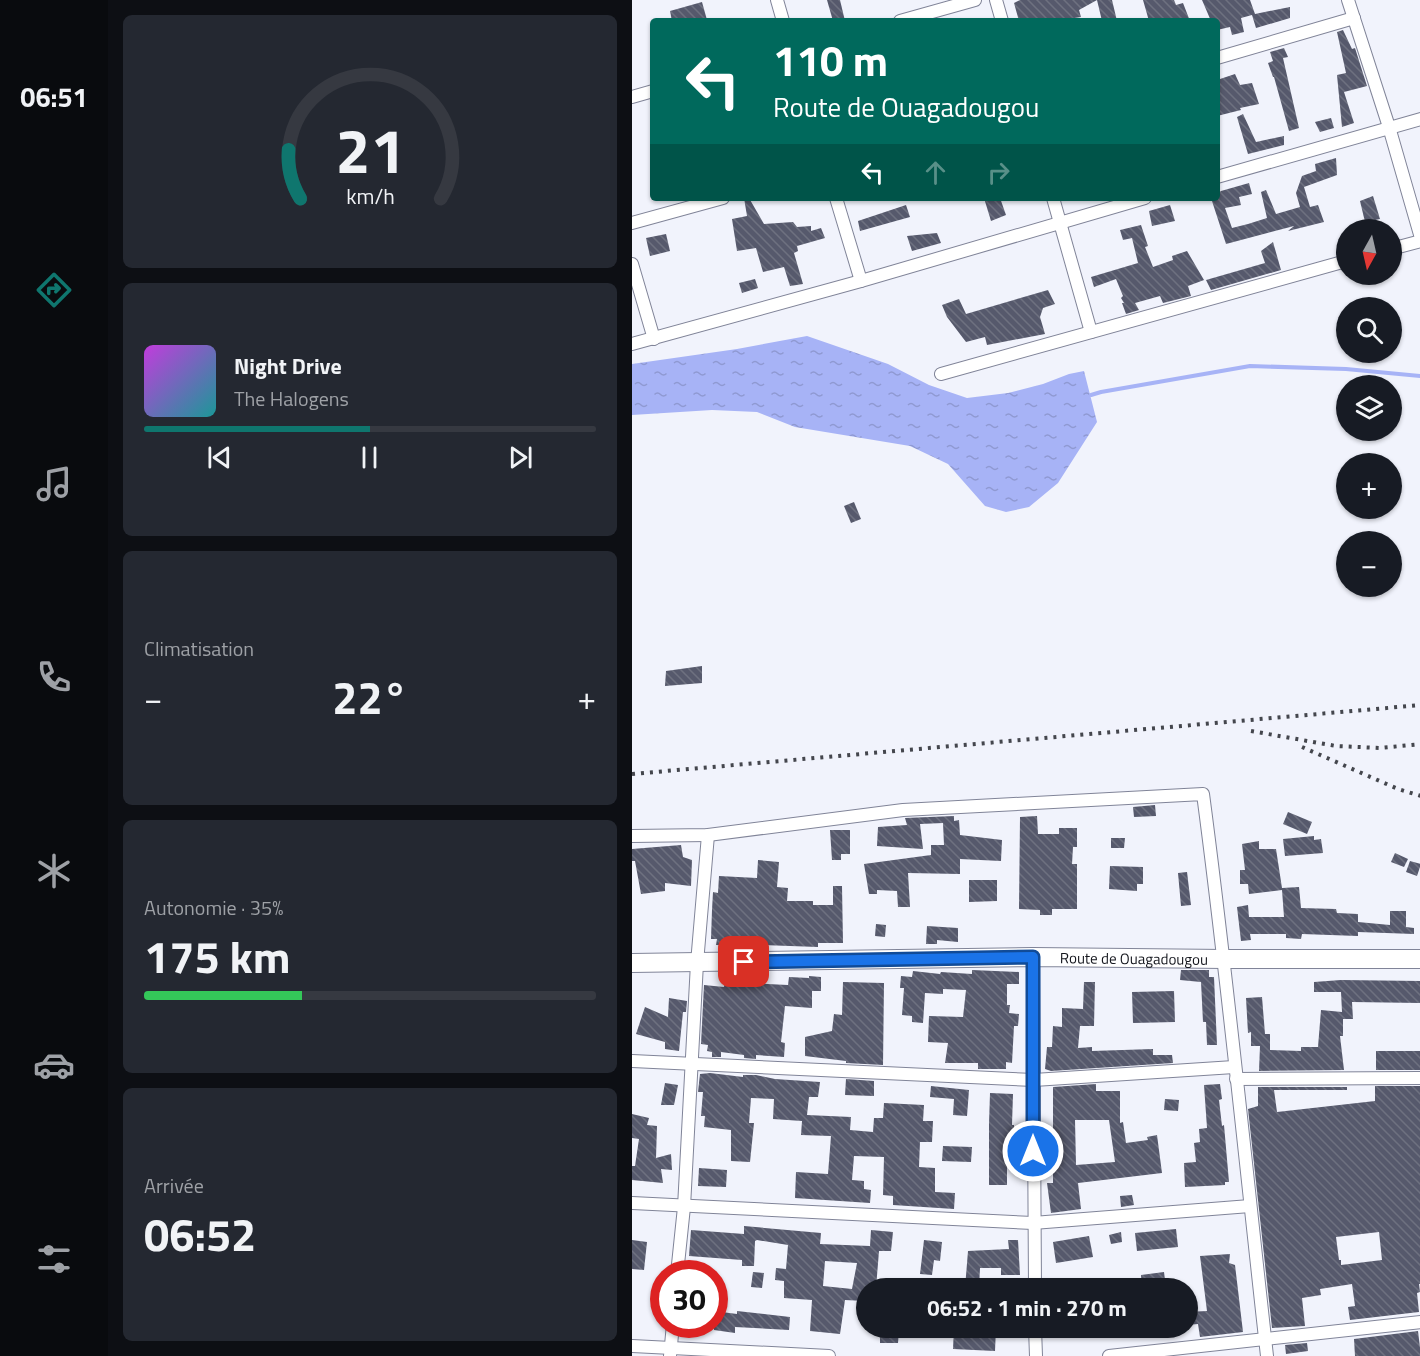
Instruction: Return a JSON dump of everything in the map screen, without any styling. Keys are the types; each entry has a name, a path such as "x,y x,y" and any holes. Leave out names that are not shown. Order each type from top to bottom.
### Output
{"street":[{"path":"777,0 782,18"},
{"path":"911,18 975,0"},
{"path":"996,0 1001,18"},
{"path":"1348,0 1389,127 1421,239 1402,245"},
{"path":"1220,57 1354,18"},
{"path":"632,97 650,92"},
{"path":"1220,176 1421,118"},
{"path":"632,223 712,201"},
{"path":"837,201 860,281"},
{"path":"1054,201 1091,332"},
{"path":"632,344 1135,201"},
{"path":"632,264 653,339"},
{"path":"941,374 1336,264"},
{"path":"632,836 708,835 903,810 1203,794 1225,959 1235,1073 1267,1356"},
{"path":"678,1260 684,1207 697,963 708,835"},
{"path":"1033,957 1034,1278"},
{"name":"Route de Ouagadougou","path":"632,963 1033,957 1421,959"},
{"path":"632,1061 1034,1080 1235,1073 1421,1078"},
{"path":"632,1203 1033,1223 1250,1206"},
{"path":"1109,1356 1421,1322"},
{"path":"670,1353 672,1338"},
{"path":"1035,1338 1036,1356"},
{"path":"632,1346 670,1353 829,1356"}],"water":[{"path":"807,336 888,364 929,385 967,398 1008,393 1084,371 1097,422 1058,483 1029,507 1006,512 985,506 948,464 910,446 795,427 757,412 712,410 632,415 632,364"}],"building":[{"path":"827,0 840,0 844,18 832,18"},
{"path":"1020,0 1097,0 1079,10 1081,17 1074,18 1018,18 1014,3"},
{"path":"1097,0 1112,0 1116,18 1101,18"},
{"path":"1143,0 1174,0 1176,5 1183,3 1189,18 1148,18"},
{"path":"1202,0 1250,0 1255,14 1290,7 1290,18 1256,28 1252,15 1241,18 1244,32 1232,35 1230,27 1220,29 1220,18 1210,18"},
{"path":"702,2 706,18 671,18 670,11"},
{"path":"1343,30 1352,49 1355,48 1367,86 1344,92 1354,123 1342,127 1337,75 1346,73 1337,32"},
{"path":"1284,48 1288,57 1283,58 1299,128 1289,131 1268,63 1273,61 1270,52"},
{"path":"1235,74 1240,85 1252,83 1259,104 1220,115 1220,79"},
{"path":"1243,114 1256,142 1284,136 1284,145 1248,154 1237,117"},
{"path":"1331,118 1334,128 1320,132 1315,122"},
{"path":"1336,158 1337,175 1304,187 1310,207 1318,205 1324,222 1288,231 1294,226 1226,244 1212,201 1220,201 1220,192 1249,183 1252,194 1239,197 1241,205 1225,208 1232,228 1248,224 1267,218 1261,192 1266,190 1276,214 1300,207 1296,193 1302,176 1316,171 1315,164"},
{"path":"1373,196 1380,219 1364,219 1360,201"},
{"path":"744,201 751,201 764,224 793,222 797,227 811,226 811,231 821,228 825,238 797,246 798,251 794,253 803,284 790,286 784,267 763,272 756,248 737,251 732,219 747,216"},
{"path":"985,201 1001,201 1006,215 991,221"},
{"path":"906,205 910,217 860,231 858,221"},
{"path":"1170,205 1175,221 1152,226 1149,211"},
{"path":"1141,225 1148,246 1145,247 1153,267 1173,260 1172,256 1187,251 1204,280 1188,286 1191,296 1163,303 1160,296 1135,303 1139,310 1126,314 1121,298 1123,296 1116,279 1094,287 1091,277 1138,263 1132,238 1123,240 1120,230"},
{"path":"937,233 941,243 912,251 907,236"},
{"path":"666,234 670,251 650,256 646,238"},
{"path":"1273,242 1281,270 1211,290 1206,280 1265,263 1261,251"},
{"path":"755,279 758,288 742,293 739,283"},
{"path":"1048,290 1055,304 1043,308 1040,317 1045,334 987,345 985,337 966,342 947,317 942,305 959,299 966,314"},
{"path":"854,502 861,519 851,523 844,506"},
{"path":"702,666 702,683 665,686 666,671"},
{"path":"1155,805 1156,816 1134,817 1133,807"},
{"path":"1288,812 1312,822 1307,834 1283,824"},
{"path":"954,816 954,821 959,820 960,835 1002,840 1001,861 960,859 960,874 908,873 910,907 898,907 897,891 877,890 877,894 869,894 864,864 931,855 931,845 944,845 943,823 920,824 923,849 877,846 878,827 907,825 905,818"},
{"path":"1037,816 1038,834 1059,834 1059,828 1077,828 1077,847 1073,847 1072,864 1077,864 1077,909 1052,909 1052,915 1040,915 1040,910 1019,909 1020,817"},
{"path":"830,830 850,830 850,854 841,854 841,860 832,860"},
{"path":"1314,836 1314,840 1321,839 1323,853 1285,856 1283,839"},
{"path":"1111,838 1125,838 1124,848 1111,848"},
{"path":"1259,841 1259,849 1276,849 1282,888 1299,887 1301,908 1336,909 1337,913 1358,914 1358,922 1390,925 1390,911 1406,911 1406,927 1414,928 1414,934 1358,932 1358,936 1302,934 1301,939 1286,938 1286,934 1250,934 1251,940 1241,941 1237,907 1248,905 1249,917 1284,917 1282,890 1249,894 1248,884 1240,884 1240,870 1245,870 1242,844"},
{"path":"681,845 683,857 692,860 691,886 665,883 665,891 641,894 635,861 632,861 632,849"},
{"path":"1395,853 1408,859 1404,867 1391,862"},
{"path":"758,860 779,862 777,887 788,888 787,901 813,901 813,905 833,905 833,886 842,886 843,943 818,943 818,947 716,945 717,939 711,939 712,910 713,892 718,893 719,876 757,878"},
{"path":"1410,861 1421,864 1417,876 1406,872"},
{"path":"1110,866 1143,867 1143,884 1137,884 1137,891 1109,889"},
{"path":"1187,872 1191,905 1181,906 1178,873"},
{"path":"969,880 997,880 997,901 969,902"},
{"path":"876,924 886,925 885,937 875,936"},
{"path":"927,926 958,928 958,942 937,940 937,944 926,944"},
{"path":"972,970 1019,972 1019,984 1007,984 1009,1013 1019,1014 1018,1026 1014,1026 1012,1063 1006,1062 1006,1069 978,1069 978,1063 945,1063 948,1043 928,1042 929,1016 963,1017 966,990 943,989 943,994 925,993 923,1023 912,1022 912,1016 902,1015 904,988 900,988 901,976 912,977 913,971 972,974"},
{"path":"1181,970 1209,970 1209,977 1214,977 1217,1045 1207,1045 1206,1022 1203,1022 1201,982 1180,980"},
{"path":"809,976 821,977 821,991 812,991 812,1008 785,1006 781,1042 785,1043 784,1057 756,1055 756,1059 721,1052 721,1057 712,1057 712,1052 707,1051 708,1045 701,1044 704,985 724,987 725,982 788,985 789,977 809,978"},
{"path":"1421,981 1421,1003 1352,1002 1353,1019 1343,1019 1343,1036 1340,1036 1344,1070 1259,1071 1260,1046 1251,1046 1246,998 1262,997 1265,1034 1270,1034 1270,1050 1301,1051 1301,1047 1318,1047 1321,1010 1342,1012 1341,992 1314,992 1314,982"},
{"path":"843,982 884,983 883,1065 846,1063 846,1061 805,1056 805,1037 832,1031 834,1014 842,1015"},
{"path":"1084,982 1095,982 1094,1026 1080,1026 1078,1048 1092,1047 1092,1051 1153,1049 1153,1055 1172,1055 1173,1063 1051,1071 1045,1069 1047,1047 1052,1047 1053,1026 1062,1027 1062,1008 1083,1009"},
{"path":"1174,991 1175,1022 1133,1023 1132,992"},
{"path":"669,998 687,1001 686,1012 683,1012 679,1051 665,1049 665,1042 636,1034 645,1007 668,1017"},
{"path":"1376,1051 1421,1051 1421,1070 1376,1070"},
{"path":"700,1074 820,1082 818,1097 809,1097 807,1115 851,1117 850,1130 873,1132 874,1118 883,1118 884,1103 924,1105 923,1121 933,1121 932,1142 920,1142 919,1167 935,1168 935,1192 955,1193 954,1209 893,1205 893,1196 883,1195 884,1157 854,1156 852,1180 864,1181 864,1189 871,1190 870,1203 795,1198 796,1172 828,1174 831,1136 801,1135 802,1121 773,1119 774,1099 751,1098 749,1123 754,1123 750,1162 731,1161 731,1130 704,1127 705,1116 701,1116 703,1092 698,1092"},
{"path":"846,1079 874,1081 874,1096 845,1095"},
{"path":"665,1083 678,1085 674,1105 661,1105"},
{"path":"1096,1084 1096,1091 1120,1091 1120,1123 1123,1122 1126,1143 1148,1140 1147,1137 1157,1135 1162,1173 1078,1183 1081,1209 1051,1213 1047,1183 1053,1183 1053,1155 1048,1155 1048,1134 1053,1134 1053,1087","holes":["1075,1120 1109,1120 1115,1162 1076,1165"]},
{"path":"1220,1084 1222,1099 1219,1100 1222,1126 1224,1125 1229,1182 1225,1182 1225,1185 1185,1187 1184,1163 1196,1162 1194,1143 1200,1142 1199,1129 1207,1128 1204,1085"},
{"path":"931,1086 969,1090 967,1116 953,1115 954,1099 930,1097"},
{"path":"1375,1086 1421,1086 1421,1284 1419,1284 1420,1292 1417,1293 1419,1312 1350,1320 1348,1307 1355,1306 1352,1284 1320,1289 1321,1295 1302,1298 1305,1326 1272,1328 1248,1109 1258,1106 1258,1087 1347,1087 1347,1090 1274,1090 1277,1112 1375,1101","holes":["1379,1232 1382,1260 1341,1265 1336,1237"]},
{"path":"990,1093 1013,1094 1014,1157 1007,1157 1007,1185 989,1185"},
{"path":"1165,1099 1179,1100 1178,1111 1164,1110"},
{"path":"632,1114 649,1118 647,1125 657,1126 656,1158 671,1154 672,1170 661,1169 663,1183 632,1180 632,1166 635,1166 639,1139 632,1138"},
{"path":"943,1146 972,1147 971,1162 942,1161"},
{"path":"699,1168 727,1170 726,1187 698,1186"},
{"path":"1132,1195 1134,1205 1121,1207 1120,1196"},
{"path":"744,1226 821,1233 820,1244 870,1246 871,1230 893,1232 891,1251 879,1251 877,1278 856,1278 856,1301 845,1300 840,1334 810,1331 812,1300 784,1298 784,1281 775,1280 776,1268 786,1269 788,1245 757,1240 755,1241 754,1266 742,1266 742,1260 689,1256 691,1230 744,1234","holes":["825,1261 857,1263 852,1289 823,1286"]},
{"path":"1176,1229 1178,1247 1137,1251 1135,1233"},
{"path":"1121,1232 1122,1242 1111,1244 1109,1235"},
{"path":"1089,1236 1093,1257 1056,1263 1053,1242"},
{"path":"632,1240 647,1242 644,1270 632,1269"},
{"path":"924,1240 942,1242 940,1261 934,1260 932,1275 920,1274"},
{"path":"1008,1240 1018,1240 1020,1275 1001,1275 1001,1268 980,1268 980,1278 966,1278 968,1251 1009,1249"},
{"path":"1230,1254 1229,1263 1235,1265 1243,1332 1200,1337 1198,1311 1207,1311 1200,1256"},
{"path":"753,1272 764,1273 762,1288 751,1287"},
{"path":"1164,1272 1165,1278 1141,1278 1141,1275"},
{"path":"737,1311 790,1317 789,1330 735,1327 735,1333 728,1332 728,1313 737,1314"},
{"path":"1418,1331 1421,1356 1355,1356 1354,1339"},
{"path":"880,1338 898,1338 898,1343 880,1343"},
{"path":"954,1338 996,1338 995,1351 953,1349"},
{"path":"1307,1343 1308,1351 1286,1354 1285,1345"}],"waterway":[{"path":"1091,395 1250,366 1346,369 1421,376"}],"railway":[{"path":"632,774 1421,705"},
{"path":"1251,731 1336,746 1380,748 1421,744"},
{"path":"1302,747 1398,789 1421,796"}],"route":[{"path":"744,962 1033,957 1033,1151"}]}
